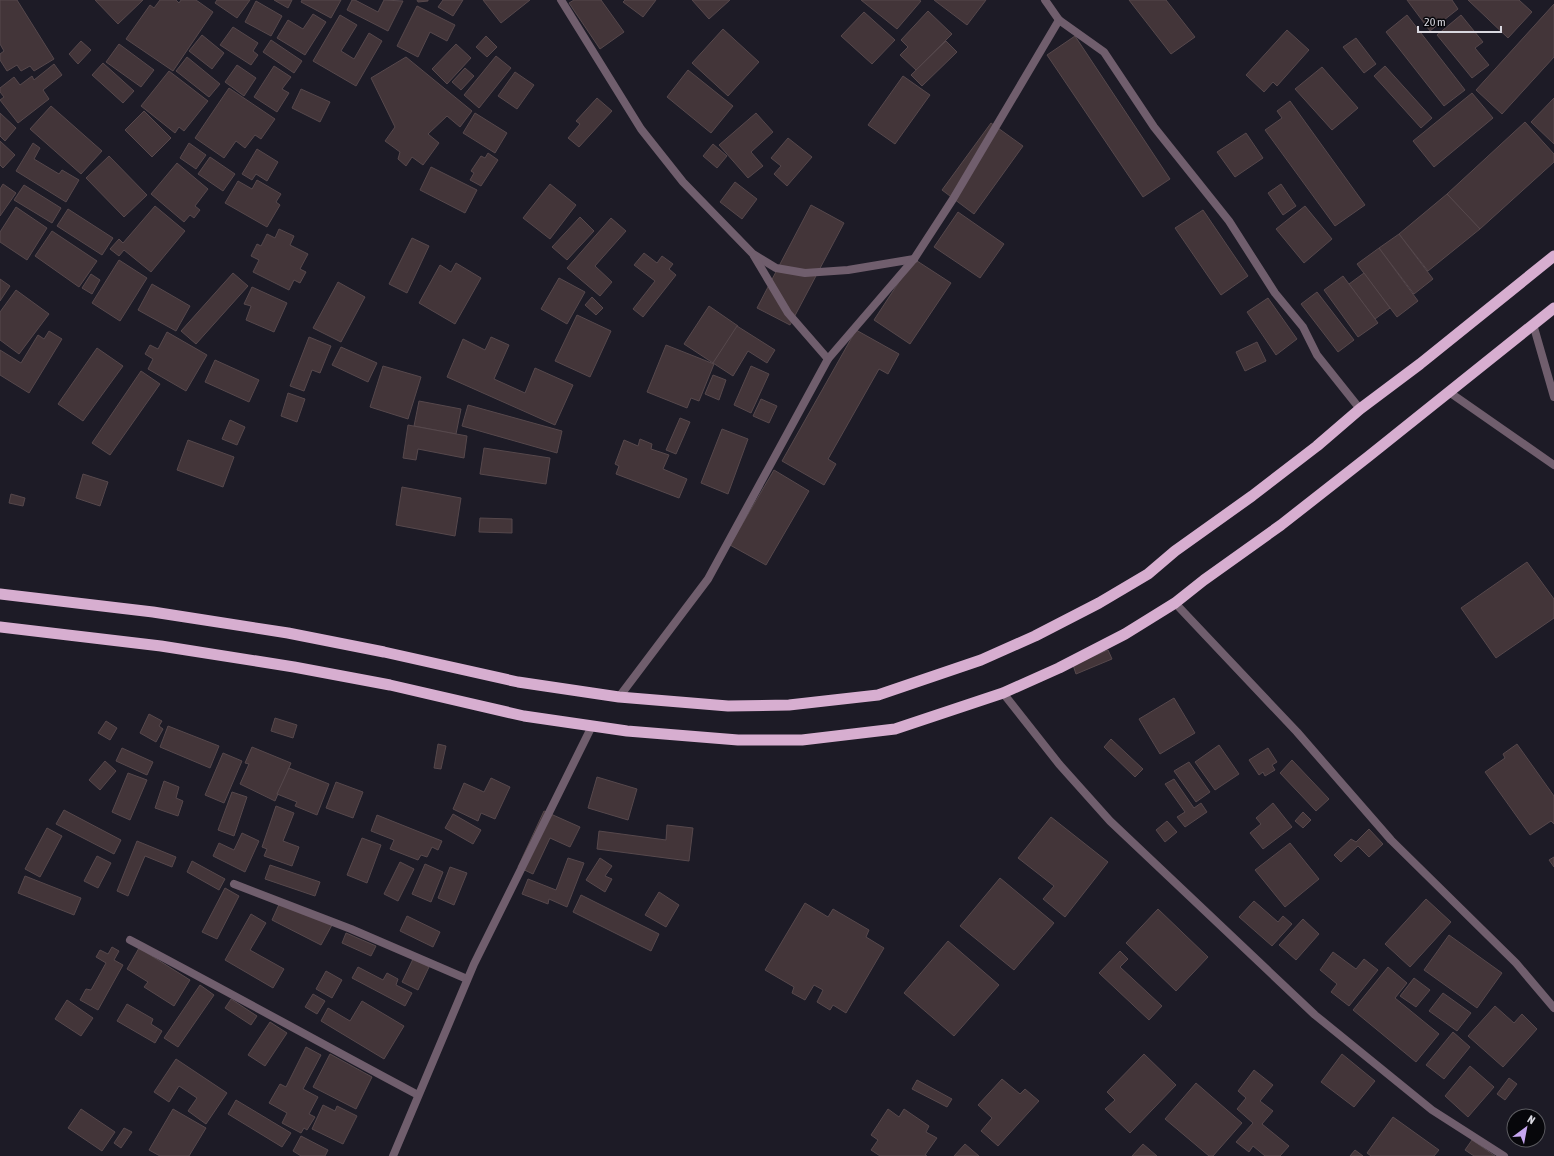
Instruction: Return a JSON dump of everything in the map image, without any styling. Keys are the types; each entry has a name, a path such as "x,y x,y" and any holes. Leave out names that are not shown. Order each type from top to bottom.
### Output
{"highway":[{"path":"0,594 153,612 288,633 518,682 619,697 728,706 789,705 878,695 981,660 1035,636 1148,574 1316,446 1360,409 1420,364 1554,256"},
{"path":"0,627 161,646 294,667 390,685 524,716 627,731 738,740 802,740 895,729 1003,692 1059,668 1125,634 1175,603 1204,580 1281,525 1554,308"}],"street":[{"path":"561,0 640,129 683,182 753,254 788,313 828,359"},
{"path":"1045,0 1059,20 1104,52 1154,127 1229,221 1275,293 1302,327 1317,355 1360,409"},
{"path":"619,697 708,579 828,359 914,259 953,199 1059,20"},
{"path":"753,254 776,268 805,273 848,270 914,259"},
{"path":"1533,324 1554,397"},
{"path":"1449,392 1554,465"},
{"path":"1175,603 1296,732 1391,840 1516,963 1554,1008"},
{"path":"1003,692 1059,764 1110,821 1315,1015 1432,1110 1504,1156"},
{"path":"393,1156 467,979 592,726"},
{"path":"234,884 351,929 467,979"},
{"path":"130,940 234,995 302,1034 418,1095"}],"building":[{"path":"0,0 17,0 54,59 34,71 30,66 21,71 17,65 7,71 0,60 0,54 4,51 0,44"},
{"path":"95,0 143,0 118,24"},
{"path":"160,0 176,0 179,3 181,0 196,0 213,12 173,71 126,39 150,5 154,8"},
{"path":"217,0 250,0 237,18 215,3"},
{"path":"274,0 292,0 288,8"},
{"path":"302,0 341,0 331,18 301,2"},
{"path":"352,0 355,0 378,12 384,0 403,1 388,31 347,10"},
{"path":"417,0 428,0 428,1 418,2"},
{"path":"443,0 463,0 453,16 438,7"},
{"path":"483,0 530,0 501,23"},
{"path":"574,0 601,0 624,32 600,49 569,3"},
{"path":"625,0 656,0 643,17 623,2"},
{"path":"692,0 730,0 709,19"},
{"path":"861,0 919,0 921,1 897,29"},
{"path":"934,0 986,0 967,25"},
{"path":"1129,0 1166,0 1195,37 1171,54"},
{"path":"1407,0 1452,0 1458,9 1430,31"},
{"path":"1468,0 1519,0 1532,12 1508,38"},
{"path":"256,1 282,16 271,36 245,22"},
{"path":"1554,4 1554,57 1502,114 1476,90"},
{"path":"417,6 455,25 447,41 430,32 418,57 397,46"},
{"path":"928,11 952,34 916,70 900,55 908,47 901,40"},
{"path":"864,12 895,40 872,64 841,36"},
{"path":"313,14 326,22 305,55 277,38 288,20 303,29"},
{"path":"340,15 357,25 341,51 354,59 369,33 382,41 356,86 313,61"},
{"path":"1407,15 1465,90 1444,106 1386,32"},
{"path":"1461,15 1483,42 1475,48 1489,65 1472,78 1437,35"},
{"path":"233,27 258,43 253,51 258,55 251,65 220,45"},
{"path":"723,29 759,62 728,96 692,63"},
{"path":"1287,30 1309,50 1277,86 1273,82 1264,92 1246,75"},
{"path":"202,35 224,53 212,69 189,51"},
{"path":"486,36 497,47 487,57 476,47"},
{"path":"1075,36 1170,179 1143,197 1047,55"},
{"path":"1356,38 1376,64 1364,73 1343,47"},
{"path":"271,40 302,61 294,73 263,52"},
{"path":"81,41 91,50 78,64 69,54"},
{"path":"946,41 957,52 922,86 911,75"},
{"path":"119,44 154,70 141,87 106,62"},
{"path":"456,44 471,58 447,84 432,69"},
{"path":"496,56 511,68 479,108 464,95"},
{"path":"187,57 220,84 209,97 176,71"},
{"path":"406,57 472,111 460,127 447,116 428,134 439,143 423,165 412,157 406,166 398,159 400,152 385,141 395,127 371,78"},
{"path":"103,63 134,91 123,103 92,75"},
{"path":"54,64 62,75 43,90 49,99 18,123 0,100 4,97 0,92 0,88 14,77 20,85 32,76 34,80"},
{"path":"237,65 256,78 244,96 225,82"},
{"path":"274,66 291,77 282,89 289,93 277,112 254,97"},
{"path":"1385,66 1432,118 1421,128 1374,76"},
{"path":"1322,67 1358,108 1332,130 1295,89"},
{"path":"465,68 474,76 461,90 452,82"},
{"path":"688,70 733,106 711,133 667,97"},
{"path":"169,71 208,101 184,131 179,127 175,133 141,106"},
{"path":"515,72 534,85 517,109 498,96"},
{"path":"903,76 930,95 895,144 868,125"},
{"path":"229,88 275,119 261,139 255,135 245,148 236,141 224,158 195,138"},
{"path":"301,89 330,102 320,122 292,108"},
{"path":"1472,93 1493,118 1434,167 1413,141"},
{"path":"597,98 612,111 579,147 568,138 580,124 576,121"},
{"path":"1554,98 1554,144 1531,122"},
{"path":"1290,101 1365,205 1335,226 1265,130 1282,118 1277,111"},
{"path":"51,106 102,151 81,174 30,129"},
{"path":"144,111 171,138 152,157 125,130"},
{"path":"0,113 16,128 5,141 0,136"},
{"path":"475,113 507,133 495,153 463,133"},
{"path":"756,113 773,132 751,152 763,166 748,178 719,145"},
{"path":"1525,122 1554,154 1554,162 1480,229 1447,194"},
{"path":"991,123 1023,146 974,214 942,190"},
{"path":"1246,133 1263,158 1235,177 1217,152"},
{"path":"788,138 812,157 787,186 774,174 781,166 771,158"},
{"path":"0,141 15,155 3,168 0,165"},
{"path":"33,143 40,148 34,159 59,174 62,170 79,180 66,202 16,171"},
{"path":"189,143 206,155 196,169 180,158"},
{"path":"713,144 727,156 717,168 703,156"},
{"path":"257,149 278,162 267,181 256,174 252,180 242,174"},
{"path":"488,153 498,160 481,186 470,180 474,173 471,171 481,156 485,158"},
{"path":"109,156 147,195 124,217 86,178"},
{"path":"210,157 235,174 223,191 198,174"},
{"path":"177,163 208,189 195,206 200,210 194,218 190,215 184,222 151,194"},
{"path":"431,167 477,190 465,213 420,190"},
{"path":"257,180 281,194 276,202 280,205 267,227 225,203 238,181 252,189"},
{"path":"735,182 757,199 742,219 720,202"},
{"path":"3,184 16,193 0,216 0,189"},
{"path":"550,184 576,205 550,239 523,218"},
{"path":"1281,184 1296,206 1283,215 1268,193"},
{"path":"24,185 61,208 52,223 14,200"},
{"path":"1447,194 1480,229 1428,271 1399,234"},
{"path":"811,205 844,223 790,325 757,308"},
{"path":"155,206 185,231 151,272 124,250 119,256 110,249 119,239 123,243"},
{"path":"1305,206 1332,239 1304,263 1276,229"},
{"path":"16,207 47,228 27,260 0,242 0,232"},
{"path":"68,209 113,238 102,255 57,226"},
{"path":"1203,210 1248,276 1221,295 1175,228"},
{"path":"958,212 1004,244 980,278 934,247"},
{"path":"580,217 594,231 567,260 552,247"},
{"path":"611,218 626,231 595,266 612,282 600,296 567,268"},
{"path":"279,229 294,236 290,245 308,254 300,269 306,272 300,283 294,280 289,290 253,272 259,260 251,256 257,244 261,246 267,234 275,238"},
{"path":"52,231 97,261 79,287 35,256"},
{"path":"1399,234 1433,279 1414,294 1379,248"},
{"path":"412,238 429,246 407,293 389,284"},
{"path":"1379,248 1418,301 1397,317 1357,264"},
{"path":"644,253 657,263 662,256 673,264 669,269 676,275 643,317 633,309 655,281 634,265"},
{"path":"914,259 951,283 910,344 874,320"},
{"path":"119,260 147,278 120,321 92,303"},
{"path":"456,263 481,278 455,324 419,303 440,265 451,272"},
{"path":"233,273 248,286 196,344 181,331"},
{"path":"1364,273 1390,308 1375,319 1349,284"},
{"path":"91,274 100,280 92,294 82,288"},
{"path":"1343,276 1378,323 1358,337 1324,290"},
{"path":"559,278 585,292 567,324 541,309"},
{"path":"0,279 10,286 0,301"},
{"path":"338,282 365,297 341,342 313,328"},
{"path":"152,284 190,306 176,331 138,310"},
{"path":"252,287 287,303 274,332 246,320 251,306 244,304"},
{"path":"16,290 49,314 19,354 0,340 0,312"},
{"path":"1317,292 1354,340 1338,352 1301,304"},
{"path":"592,297 603,308 596,315 585,305"},
{"path":"1268,298 1297,339 1276,355 1247,312"},
{"path":"709,306 738,326 713,363 684,344"},
{"path":"577,315 611,331 590,377 555,361"},
{"path":"737,326 775,350 767,363 748,351 733,376 713,363"},
{"path":"856,330 899,354 888,374 879,369 828,459 836,464 824,485 782,461"},
{"path":"49,331 62,339 29,393 0,375 0,350 21,363 38,335 44,339"},
{"path":"167,332 207,355 186,391 148,369 153,359 145,354 150,345 158,349"},
{"path":"309,337 331,346 320,373 312,370 304,391 290,386"},
{"path":"491,337 509,345 494,379 525,393 535,368 573,385 555,425 447,377 463,339 485,350"},
{"path":"1257,342 1266,361 1245,371 1236,352"},
{"path":"666,345 714,364 699,401 691,398 687,408 647,392"},
{"path":"341,347 377,363 368,382 332,365"},
{"path":"97,348 123,366 83,421 58,404"},
{"path":"215,360 259,380 249,402 205,382"},
{"path":"383,366 421,377 408,419 370,407"},
{"path":"751,366 769,374 751,413 734,405"},
{"path":"141,371 160,384 110,455 92,443"},
{"path":"713,375 726,380 719,400 705,394"},
{"path":"288,393 305,399 297,422 281,416"},
{"path":"761,399 777,406 769,423 753,416"},
{"path":"419,401 461,409 456,434 414,426"},
{"path":"468,405 562,431 557,453 462,426"},
{"path":"680,418 690,422 676,454 666,450"},
{"path":"230,420 245,427 237,445 222,439"},
{"path":"408,425 467,436 464,458 418,449 416,460 403,458"},
{"path":"722,429 748,439 728,494 701,483"},
{"path":"640,439 652,444 651,449 669,455 663,469 687,479 679,498 616,474 619,466 615,464 624,440 638,446"},
{"path":"188,440 234,457 223,487 177,470"},
{"path":"484,448 550,458 546,484 480,474"},
{"path":"774,470 809,491 766,565 730,545"},
{"path":"83,474 108,482 100,506 76,498"},
{"path":"402,487 461,498 455,536 396,525"},
{"path":"11,494 25,498 23,506 9,503"},
{"path":"480,518 512,519 512,533 479,532"},
{"path":"1527,562 1554,599 1554,618 1496,658 1461,608"},
{"path":"1108,650 1112,659 1076,674 1073,665"},
{"path":"1174,698 1195,733 1160,754 1139,719"},
{"path":"149,714 162,721 159,726 163,729 156,742 140,733"},
{"path":"275,718 297,725 293,738 271,731"},
{"path":"106,721 117,728 110,740 98,733"},
{"path":"168,726 219,746 210,768 160,747"},
{"path":"1111,739 1143,769 1135,777 1104,747"},
{"path":"438,744 446,746 441,769 434,768"},
{"path":"1517,744 1554,796 1554,824 1551,821 1530,835 1485,772 1505,758 1503,754"},
{"path":"1219,745 1239,774 1215,790 1195,762"},
{"path":"252,747 291,763 275,801 240,784 249,764 245,763"},
{"path":"122,748 153,762 147,775 116,761"},
{"path":"1268,748 1277,762 1272,765 1275,770 1265,776 1263,772 1259,775 1249,760"},
{"path":"223,753 242,761 224,803 205,795"},
{"path":"1292,760 1329,799 1316,811 1280,773"},
{"path":"105,761 116,771 100,790 89,780"},
{"path":"1189,762 1210,792 1196,802 1174,771"},
{"path":"289,768 329,784 317,815 295,806 297,802 277,794"},
{"path":"128,773 147,780 130,820 112,812"},
{"path":"597,777 637,789 628,820 588,808"},
{"path":"491,778 510,787 495,819 481,813 478,821 453,809 464,783 484,792"},
{"path":"1174,779 1194,808 1201,803 1207,812 1185,827 1177,817 1185,812 1165,784"},
{"path":"164,781 179,787 176,798 183,801 178,816 155,808"},
{"path":"336,782 363,792 353,818 326,808"},
{"path":"232,792 247,797 234,836 218,830"},
{"path":"1273,803 1292,827 1263,849 1250,833 1261,824 1256,818"},
{"path":"276,806 294,813 283,841 299,847 292,866 264,856 267,849 262,847"},
{"path":"64,810 121,840 114,854 56,824"},
{"path":"544,811 580,827 570,847 550,838 533,874 518,867"},
{"path":"1303,812 1311,820 1303,828 1295,821"},
{"path":"453,814 481,830 473,844 445,828"},
{"path":"377,815 442,841 438,850 432,847 427,857 421,855 418,860 390,849 394,840 371,831"},
{"path":"1051,817 1108,862 1065,917 1043,899 1054,886 1018,858"},
{"path":"1167,821 1177,832 1165,842 1156,830"},
{"path":"667,825 693,828 689,861 597,849 599,831 666,840"},
{"path":"47,828 62,836 40,877 25,869"},
{"path":"1369,829 1383,844 1369,857 1358,846 1341,862 1334,855 1351,839 1356,842"},
{"path":"242,833 259,841 245,872 213,856 219,843 234,850"},
{"path":"362,838 381,845 367,883 347,875"},
{"path":"137,841 176,857 172,867 145,856 128,896 117,891"},
{"path":"1290,843 1319,879 1285,907 1255,870"},
{"path":"97,856 111,863 98,888 84,881"},
{"path":"1554,857 1554,867 1549,860"},
{"path":"568,858 584,863 567,907 549,899 548,904 522,894 528,879 556,890"},
{"path":"600,858 612,866 605,876 612,879 605,892 586,880"},
{"path":"192,861 225,879 219,890 187,872"},
{"path":"400,862 414,869 398,901 384,894"},
{"path":"425,864 443,872 431,902 412,894"},
{"path":"270,865 320,882 315,896 265,879"},
{"path":"450,867 467,873 454,905 438,898"},
{"path":"25,876 81,898 74,915 18,893"},
{"path":"1000,878 1054,923 1014,970 960,926"},
{"path":"225,888 239,896 217,939 202,932"},
{"path":"659,892 679,905 666,927 645,915"},
{"path":"581,895 659,934 651,951 573,912"},
{"path":"1426,899 1451,922 1410,967 1385,944"},
{"path":"281,900 332,925 321,945 272,920"},
{"path":"1254,901 1278,922 1283,916 1292,924 1272,946 1239,917"},
{"path":"805,903 828,917 833,909 869,930 866,937 884,948 846,1013 833,1005 830,1010 817,1002 823,990 814,985 805,1000 792,993 794,987 765,970"},
{"path":"1158,909 1208,957 1176,991 1126,943"},
{"path":"251,914 266,923 250,950 284,969 273,988 225,960"},
{"path":"407,916 440,932 433,947 400,931"},
{"path":"1303,919 1319,934 1296,960 1279,945"},
{"path":"346,933 376,946 371,956 342,943"},
{"path":"1449,935 1502,973 1477,1008 1424,970"},
{"path":"948,941 999,985 954,1036 904,993"},
{"path":"112,947 119,951 114,960 123,965 98,1010 80,1000 86,989 91,990 106,963 96,957 100,950 108,954"},
{"path":"139,948 190,980 174,1006 144,987 148,982 127,969"},
{"path":"1120,951 1128,959 1120,967 1162,1006 1149,1020 1099,973"},
{"path":"1333,952 1356,969 1364,959 1378,970 1349,1006 1331,992 1337,984 1320,970"},
{"path":"413,959 429,967 418,990 402,982"},
{"path":"358,967 383,980 387,973 398,979 396,985 412,993 405,1006 352,978"},
{"path":"1388,967 1407,983 1395,998 1439,1034 1416,1062 1353,1010"},
{"path":"326,971 342,980 332,998 316,989"},
{"path":"1414,978 1430,990 1416,1007 1400,996"},
{"path":"200,985 214,995 178,1047 164,1038"},
{"path":"1443,993 1471,1013 1457,1031 1429,1011"},
{"path":"313,994 325,1001 317,1014 305,1007"},
{"path":"231,999 257,1016 251,1025 225,1008"},
{"path":"67,1000 93,1018 81,1036 55,1019"},
{"path":"362,1001 404,1026 384,1059 321,1021 328,1008 350,1021"},
{"path":"127,1004 153,1019 151,1024 162,1031 155,1043 117,1021"},
{"path":"1495,1006 1514,1023 1522,1014 1537,1029 1503,1067 1468,1036"},
{"path":"270,1022 287,1033 265,1066 248,1055"},
{"path":"1453,1032 1470,1047 1444,1079 1426,1065"},
{"path":"306,1047 321,1055 303,1089 318,1097 309,1114 315,1117 307,1130 304,1128 301,1133 282,1123 287,1113 269,1103 280,1084 286,1087"},
{"path":"330,1054 372,1077 356,1109 313,1087"},
{"path":"1144,1054 1176,1085 1130,1133 1105,1109 1115,1100 1107,1092"},
{"path":"1342,1054 1375,1081 1354,1107 1321,1082"},
{"path":"176,1059 227,1093 206,1124 188,1111 197,1098 179,1086 169,1102 154,1092"},
{"path":"1470,1066 1494,1087 1468,1117 1445,1096"},
{"path":"1254,1070 1273,1085 1260,1101 1273,1111 1262,1124 1289,1146 1280,1156 1265,1156 1253,1146 1249,1152 1236,1142 1253,1123 1237,1109 1246,1098 1238,1091"},
{"path":"1509,1078 1517,1084 1505,1100 1497,1094"},
{"path":"1002,1079 1020,1094 1025,1089 1039,1101 998,1146 981,1131 992,1118 978,1105"},
{"path":"917,1080 952,1099 947,1107 912,1089"},
{"path":"1196,1083 1242,1123 1213,1156 1209,1156 1165,1119"},
{"path":"236,1100 291,1133 282,1147 228,1114"},
{"path":"323,1105 335,1111 337,1106 357,1116 343,1144 312,1129"},
{"path":"81,1109 115,1132 102,1151 68,1128"},
{"path":"173,1109 206,1128 189,1156 160,1156 149,1150"},
{"path":"888,1109 899,1117 904,1109 929,1126 926,1132 937,1138 925,1155 927,1156 880,1156 871,1150 878,1140 871,1135"},
{"path":"1393,1117 1439,1150 1434,1156 1371,1156 1367,1153"},
{"path":"124,1128 132,1132 121,1148 114,1143"},
{"path":"301,1136 328,1150 325,1156 301,1156 293,1151"},
{"path":"1472,1140 1495,1156 1474,1156 1465,1150"},
{"path":"965,1144 979,1156 954,1156"},
{"path":"1143,1144 1157,1156 1132,1156"},
{"path":"1355,1150 1363,1156 1350,1156"}]}
